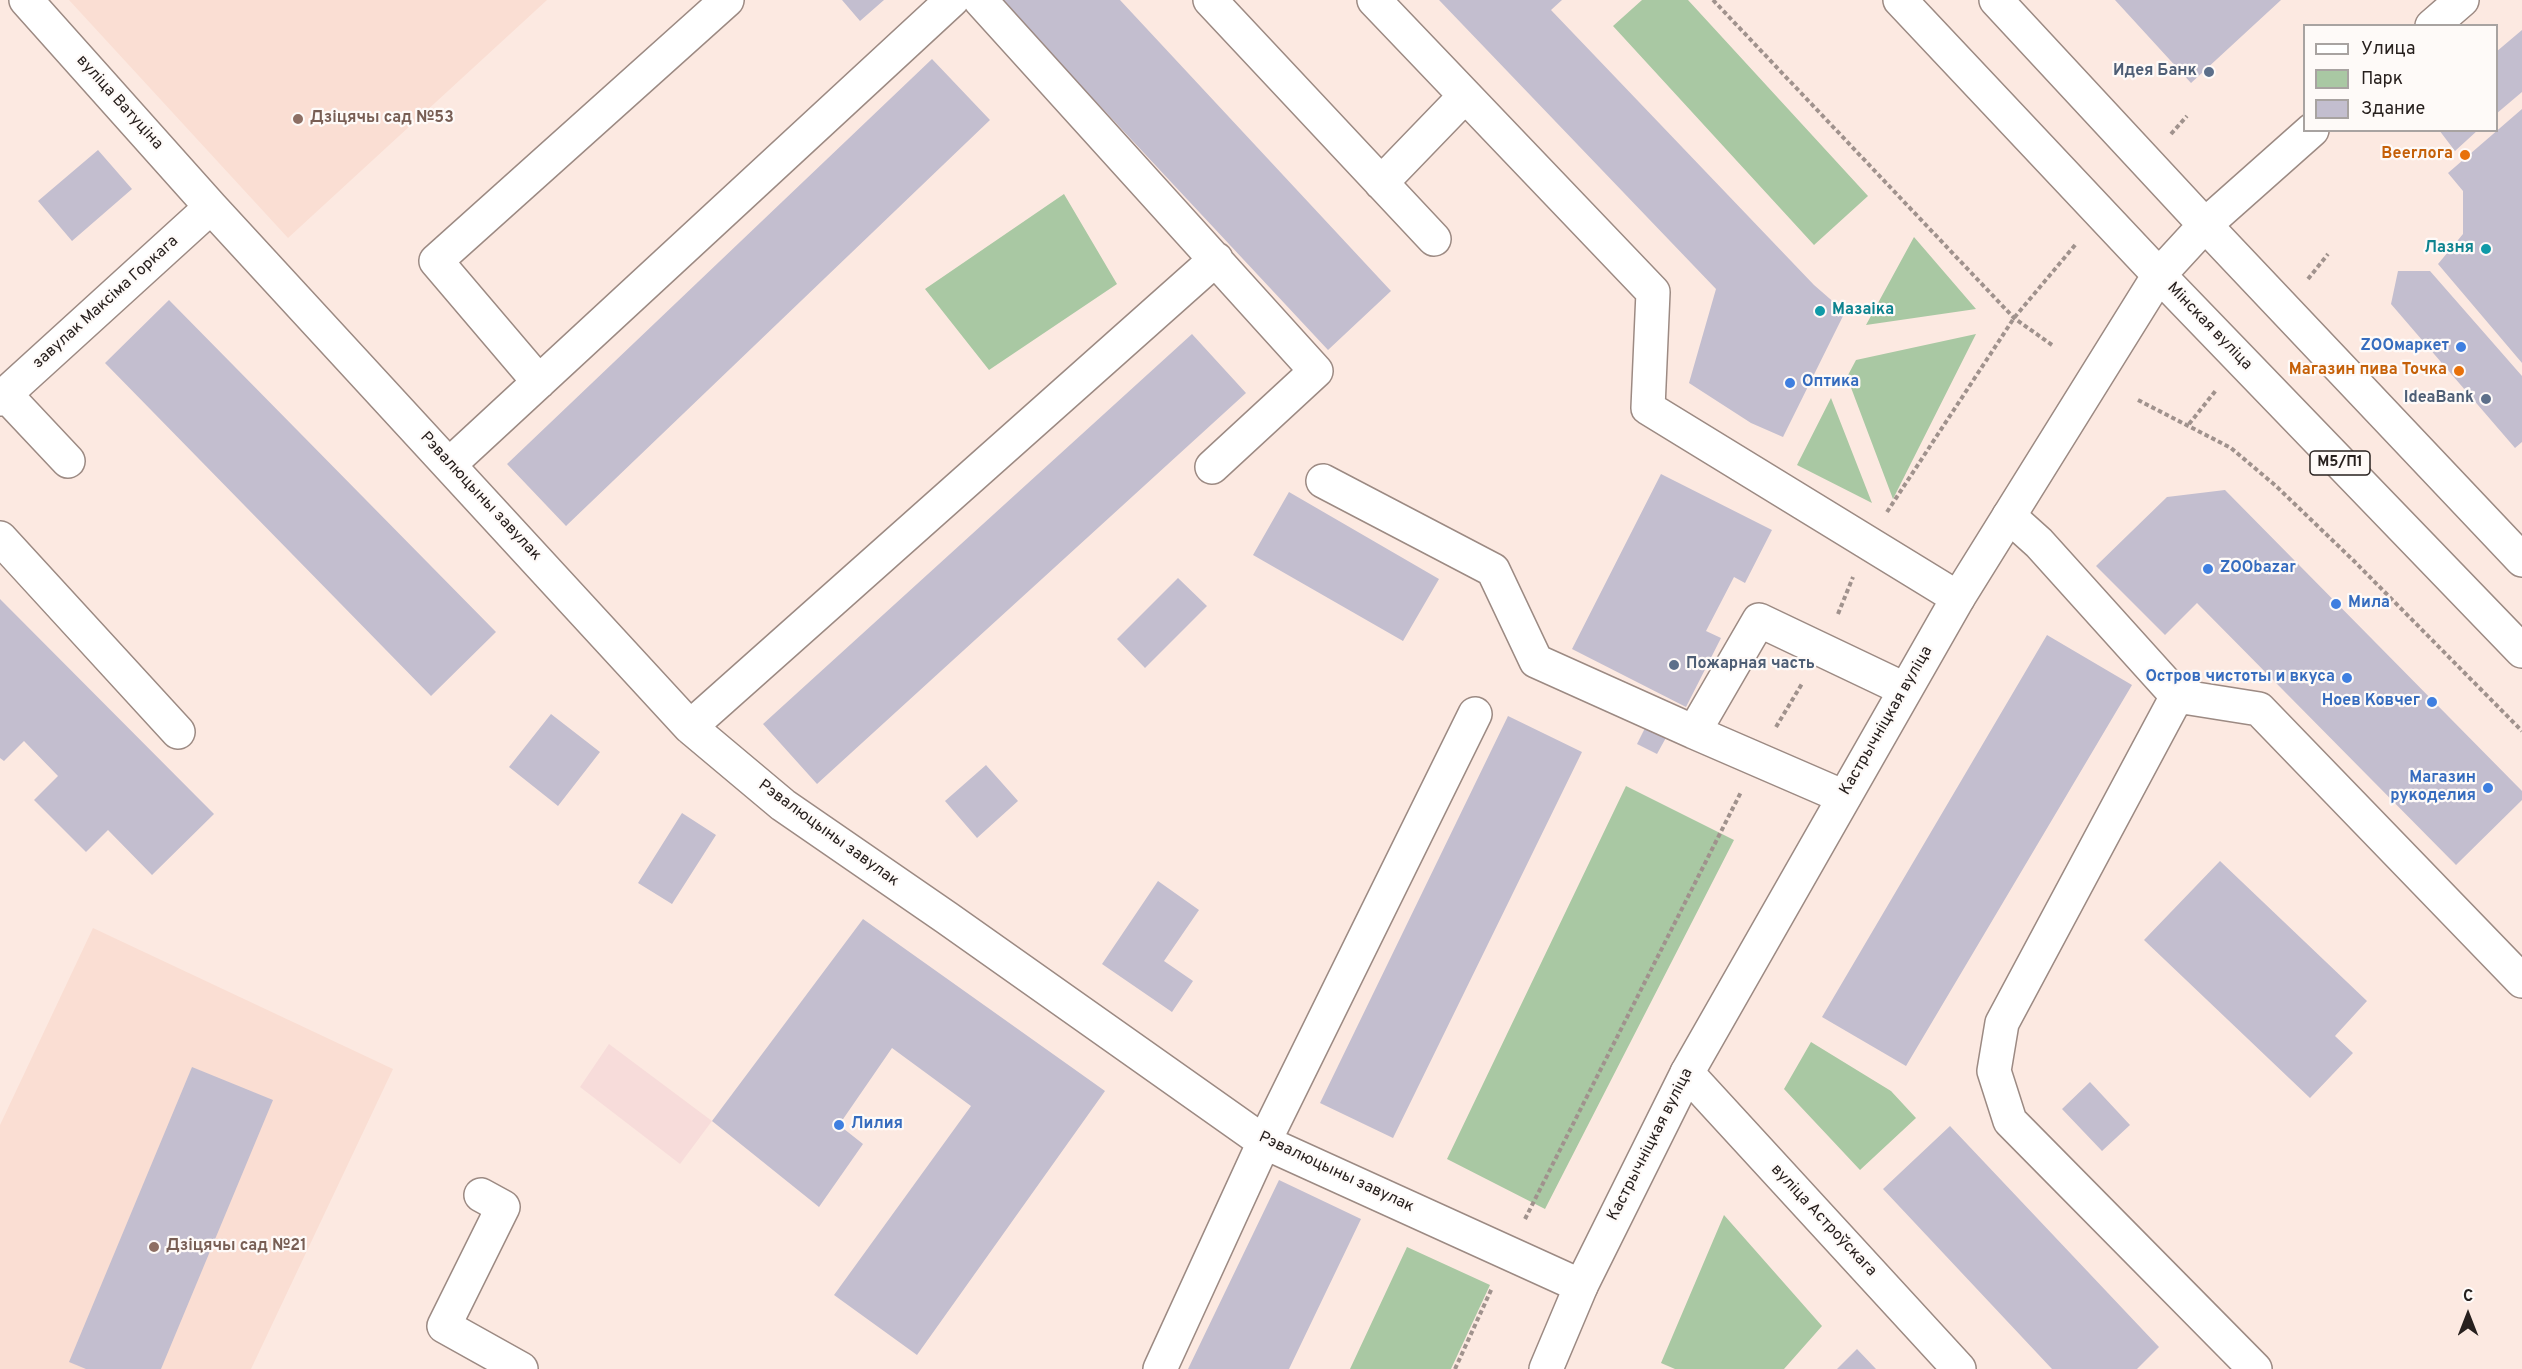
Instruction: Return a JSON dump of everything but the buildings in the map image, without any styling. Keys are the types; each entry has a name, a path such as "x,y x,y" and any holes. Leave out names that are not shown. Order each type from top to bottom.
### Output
{"main road":[{"name":"вуліца Ватуціна","path":"26,0 211,207"},
{"path":"539,382 436,261 727,0"},
{"path":"450,464 952,0"},
{"path":"980,0 1316,371 1212,467"},
{"path":"1210,0 1434,239"},
{"path":"1374,0 1653,292 1648,408 1958,598"},
{"name":"Мінская вуліца","path":"1900,0 2159,275 2522,651"},
{"path":"1996,0 2522,560"},
{"path":"2434,24 2462,0"},
{"path":"1381,183 1465,96"},
{"name":"Кастрычніцкая вуліца","path":"1546,1369 1581,1286 1687,1073 1904,689 1958,598 2159,275 2205,225 2310,132"},
{"name":"завулак Максіма Горкага","path":"3,396 211,207"},
{"name":"Рэвалюцыны завулак","path":"211,207 690,727 783,805 1264,1142 1581,1286"},
{"path":"690,727 1216,259"},
{"path":"3,396 68,461"},
{"path":"1323,481 1493,570 1536,661 1844,797"},
{"path":"2009,516 2039,543 2177,696 2259,709 2522,981"},
{"path":"0,538 178,732"},
{"path":"1694,732 1758,620 1904,689"},
{"path":"2177,696 2002,1023 1994,1071 2010,1121 2237,1363"},
{"path":"1160,1369 1264,1142 1475,714"},
{"name":"вуліца Астроўскага","path":"1687,1073 1959,1369"},
{"path":"481,1196 503,1207 444,1326 521,1369"}],"path":[{"path":"1713,0 2014,318 2052,345"},
{"path":"1455,1369 1508,1252 1757,759 1822,650 1868,542 2014,318"},
{"path":"2138,400 2231,448 2276,486 2354,561 2522,731"}],"shaded area":[{"name":"Дзіцячы сад №53","path":"69,0 547,0 288,238"},
{"name":"Дзіцячы сад №21","path":"93,928 393,1069 251,1369 0,1369 0,1125"},
{"path":"609,1044 712,1121 680,1164 580,1087"}],"green space":[{"path":"1642,0 1688,0 1868,196 1814,245 1613,26"},
{"path":"1064,194 1117,284 989,370 925,289"},
{"path":"1914,237 1976,309 1866,325"},
{"path":"1976,334 1893,499 1847,377 1856,360"},
{"path":"1831,398 1872,503 1797,465"},
{"path":"1626,786 1734,840 1545,1209 1447,1159"},
{"path":"1811,1042 1891,1091 1916,1118 1860,1170 1784,1089"},
{"path":"1724,1215 1822,1326 1784,1369 1675,1369 1661,1363"},
{"path":"1407,1247 1490,1285 1451,1369 1350,1369"}],"place":[{"name":"Идея Банк","path":"2209,72"},
{"name":"Дзіцячы сад №53","path":"298,119"},
{"name":"Beerлога","path":"2465,155"},
{"name":"Лазня","path":"2486,249"},
{"name":"Мазаіка","path":"1820,311"},
{"name":"ZOOмаркет","path":"2461,347"},
{"name":"Магазин пива Точка","path":"2459,371"},
{"name":"Оптика","path":"1790,383"},
{"name":"IdeaBank","path":"2486,399"},
{"name":"ZOObazar","path":"2208,569"},
{"name":"Мила","path":"2336,604"},
{"name":"Пожарная часть","path":"1674,665"},
{"name":"Остров чистоты и вкуса","path":"2347,678"},
{"name":"Ноев Ковчег","path":"2432,702"},
{"name":"Магазин рукоделия","path":"2488,788"},
{"name":"Лилия","path":"839,1125"},
{"name":"Дзіцячы сад №21","path":"154,1247"}]}
